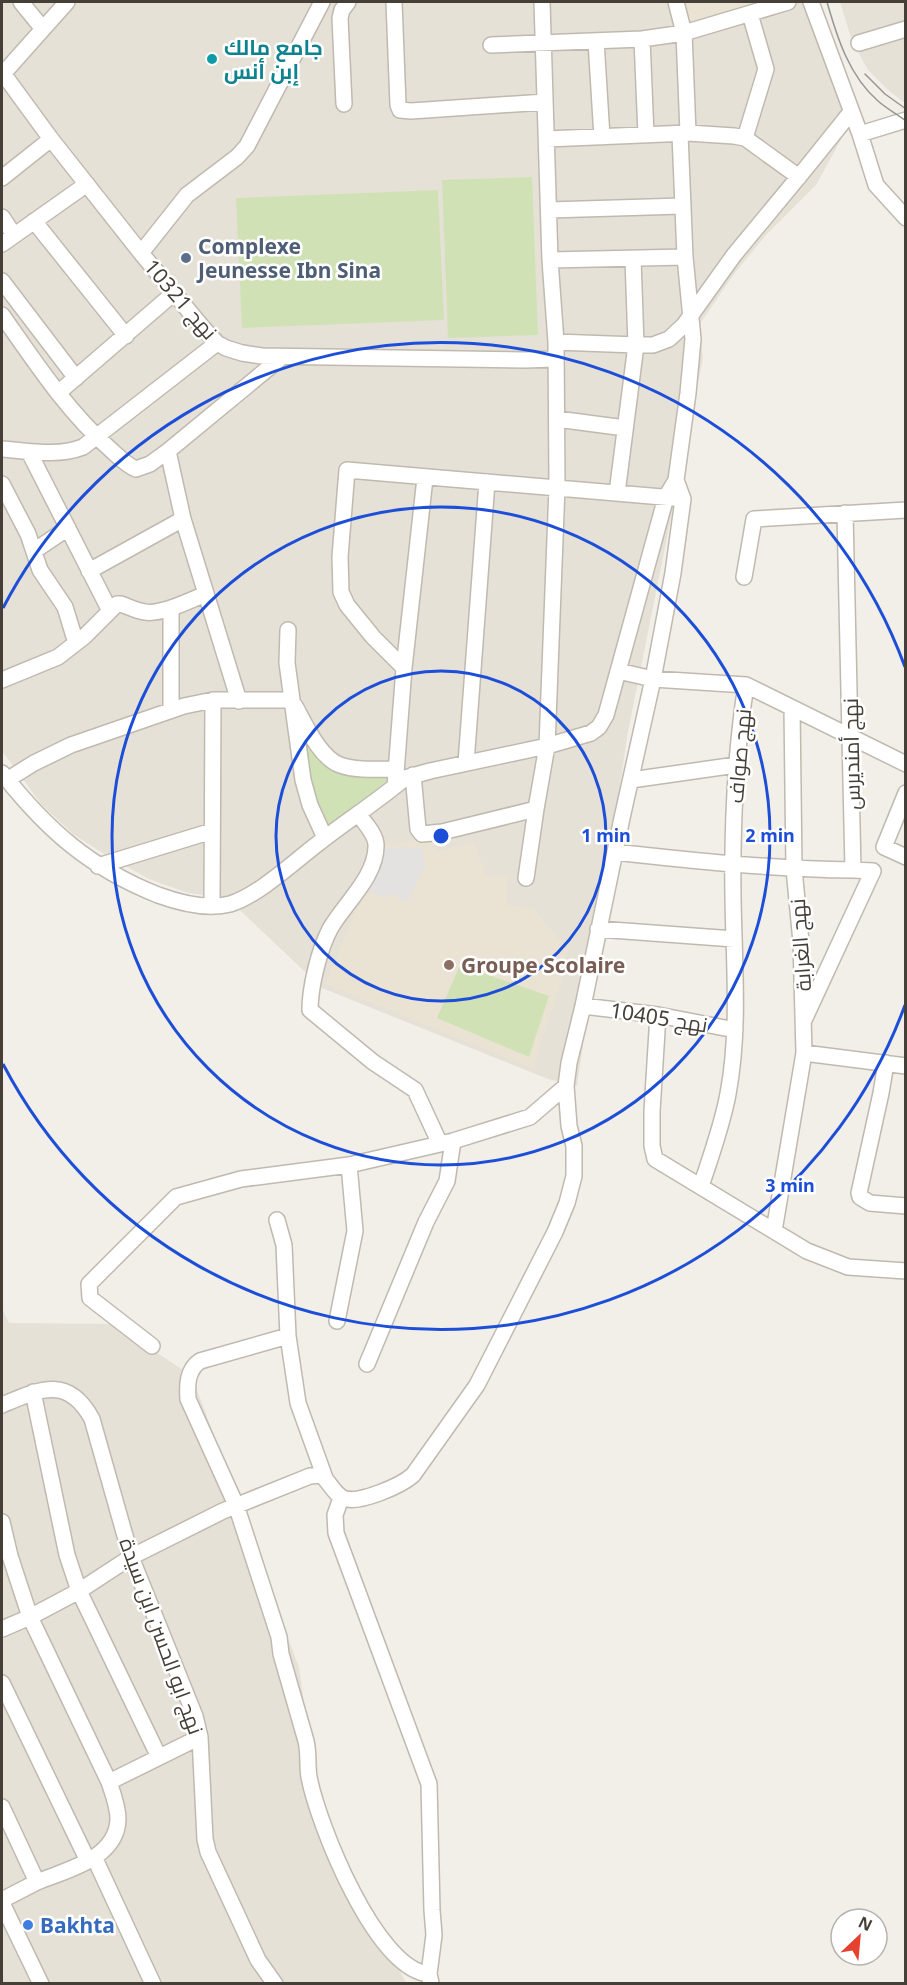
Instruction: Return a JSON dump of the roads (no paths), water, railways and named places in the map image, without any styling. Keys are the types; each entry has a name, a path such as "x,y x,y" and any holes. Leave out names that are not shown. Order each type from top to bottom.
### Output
{"street":[{"path":"21,2 44,29"},
{"path":"2,73 67,2"},
{"path":"141,253 187,195 237,157 247,146 322,2"},
{"path":"344,105 340,21 342,10 348,2"},
{"path":"394,2 400,110 545,102"},
{"path":"526,878 548,746 557,487 555,342 550,260 542,2"},
{"path":"291,700 213,700 171,709 71,745 4,777 33,812 98,866 176,902 228,905 248,896 405,778 548,746 591,733 599,727 606,715 666,497 676,480 693,353 682,206 684,33 676,2"},
{"path":"491,45 642,39 684,33 788,2"},
{"path":"811,2 860,134 876,185 906,218"},
{"path":"745,138 766,69 750,14"},
{"path":"859,43 906,29"},
{"path":"642,39 646,135"},
{"path":"596,40 602,137"},
{"name":"نهج 10321","path":"2,73 141,253 217,343 242,353 262,357 555,359"},
{"path":"555,342 653,345 669,339 680,330 734,255 800,177 851,111"},
{"path":"860,134 904,122"},
{"path":"547,139 684,133 734,136 745,138 800,177"},
{"path":"2,178 51,139"},
{"path":"781,165 789,189"},
{"path":"2,218 8,240 87,183"},
{"path":"549,210 682,206"},
{"path":"34,221 126,336"},
{"path":"550,260 685,257"},
{"path":"617,493 636,345 633,259"},
{"path":"2,281 76,378"},
{"path":"58,393 174,293"},
{"path":"2,315 8,336 97,438 129,466 136,469 150,464 168,451 282,357"},
{"path":"2,449 29,452 72,451 83,447 217,343"},
{"path":"557,419 625,428"},
{"path":"168,451 183,519 239,701"},
{"path":"29,452 110,611"},
{"path":"404,668 373,637 347,604 341,591 340,557 347,470 683,499"},
{"path":"395,786 404,668 425,478"},
{"path":"277,1220 284,1245 288,1336 298,1403 325,1478 341,1498 349,1500 359,1499 405,1483 413,1476 477,1384 555,1232 567,1203 574,1176 574,1146 569,1126 566,1086 569,1063 653,679 673,573 683,499 676,480"},
{"path":"466,764 487,482"},
{"path":"2,484 25,526 40,570 65,607 76,643"},
{"path":"744,577 754,519 906,510"},
{"name":"نهج أمنديرس","path":"845,513 853,870"},
{"path":"89,571 183,519"},
{"path":"34,551 68,528"},
{"path":"2,680 58,657 119,604 147,612 171,608 206,594"},
{"path":"171,608 171,709"},
{"path":"288,630 287,658 297,746 307,795 325,838"},
{"name":"نهج صواف","path":"618,672 653,679 746,685 736,765 732,865 735,1030 729,1092 701,1186"},
{"path":"746,685 906,764"},
{"path":"212,905 213,700"},
{"path":"291,700 313,738 333,762 353,768 396,769"},
{"name":"نهج الغرابة","path":"774,1231 804,1053 801,942 794,869 792,708"},
{"path":"631,780 736,765"},
{"path":"413,775 418,829 422,834 442,832 536,809"},
{"path":"804,1020 884,847 906,793"},
{"path":"358,814 377,842 376,855 363,882 330,928 322,947 310,998 310,1010 373,1062 415,1090 447,1142 447,1181 426,1222 367,1364"},
{"path":"98,866 212,831"},
{"path":"884,847 906,857"},
{"path":"615,852 732,865 873,871"},
{"path":"598,929 734,939"},
{"name":"نهج 10405","path":"583,1006 658,1014 735,1030"},
{"path":"658,1014 652,1111 653,1154 659,1163 807,1251 848,1267 906,1271"},
{"path":"804,1053 906,1066"},
{"path":"886,1063 859,1193 860,1197 870,1203 906,1206"},
{"path":"152,1346 90,1298 89,1284 176,1197 241,1179 350,1165 447,1142 530,1117 566,1086"},
{"path":"337,1321 355,1231 350,1165"},
{"path":"288,1336 200,1361 190,1371 187,1384 188,1399 236,1505 279,1637 281,1654 309,1754 309,1776 318,1810 349,1885 364,1913 392,1951 406,1965 430,1979 434,1935 429,1784 336,1533 335,1515 341,1498"},
{"name":"نهج ابو الحسن ابن سيدة","path":"2,1405 33,1392 56,1389 72,1394 84,1404 92,1419 131,1557 195,1716 200,1737 205,1839 208,1852 258,1960 275,1983"},
{"path":"33,1392 67,1555 79,1591 159,1757"},
{"path":"2,1629 79,1591 131,1557 236,1505 310,1476 321,1475 325,1478"},
{"path":"2,1522 10,1556 30,1617 109,1782 117,1807 118,1821 114,1834 107,1847 92,1860 37,1882 2,1902 41,1983"},
{"path":"2,1683 153,1983"},
{"path":"109,1782 200,1737"},
{"path":"2,1807 37,1882"}],"tram line":[{"path":"827,2 845,55 859,80 878,101 906,121"},
{"path":"865,74 885,94 906,109"}],"place":[{"name":"جامع مالك إبن أنس","path":"212,59"},
{"name":"Complexe Jeunesse Ibn Sina","path":"186,258"},
{"name":"Groupe Scolaire","path":"449,965"},
{"name":"Bakhta","path":"28,1925"}]}
